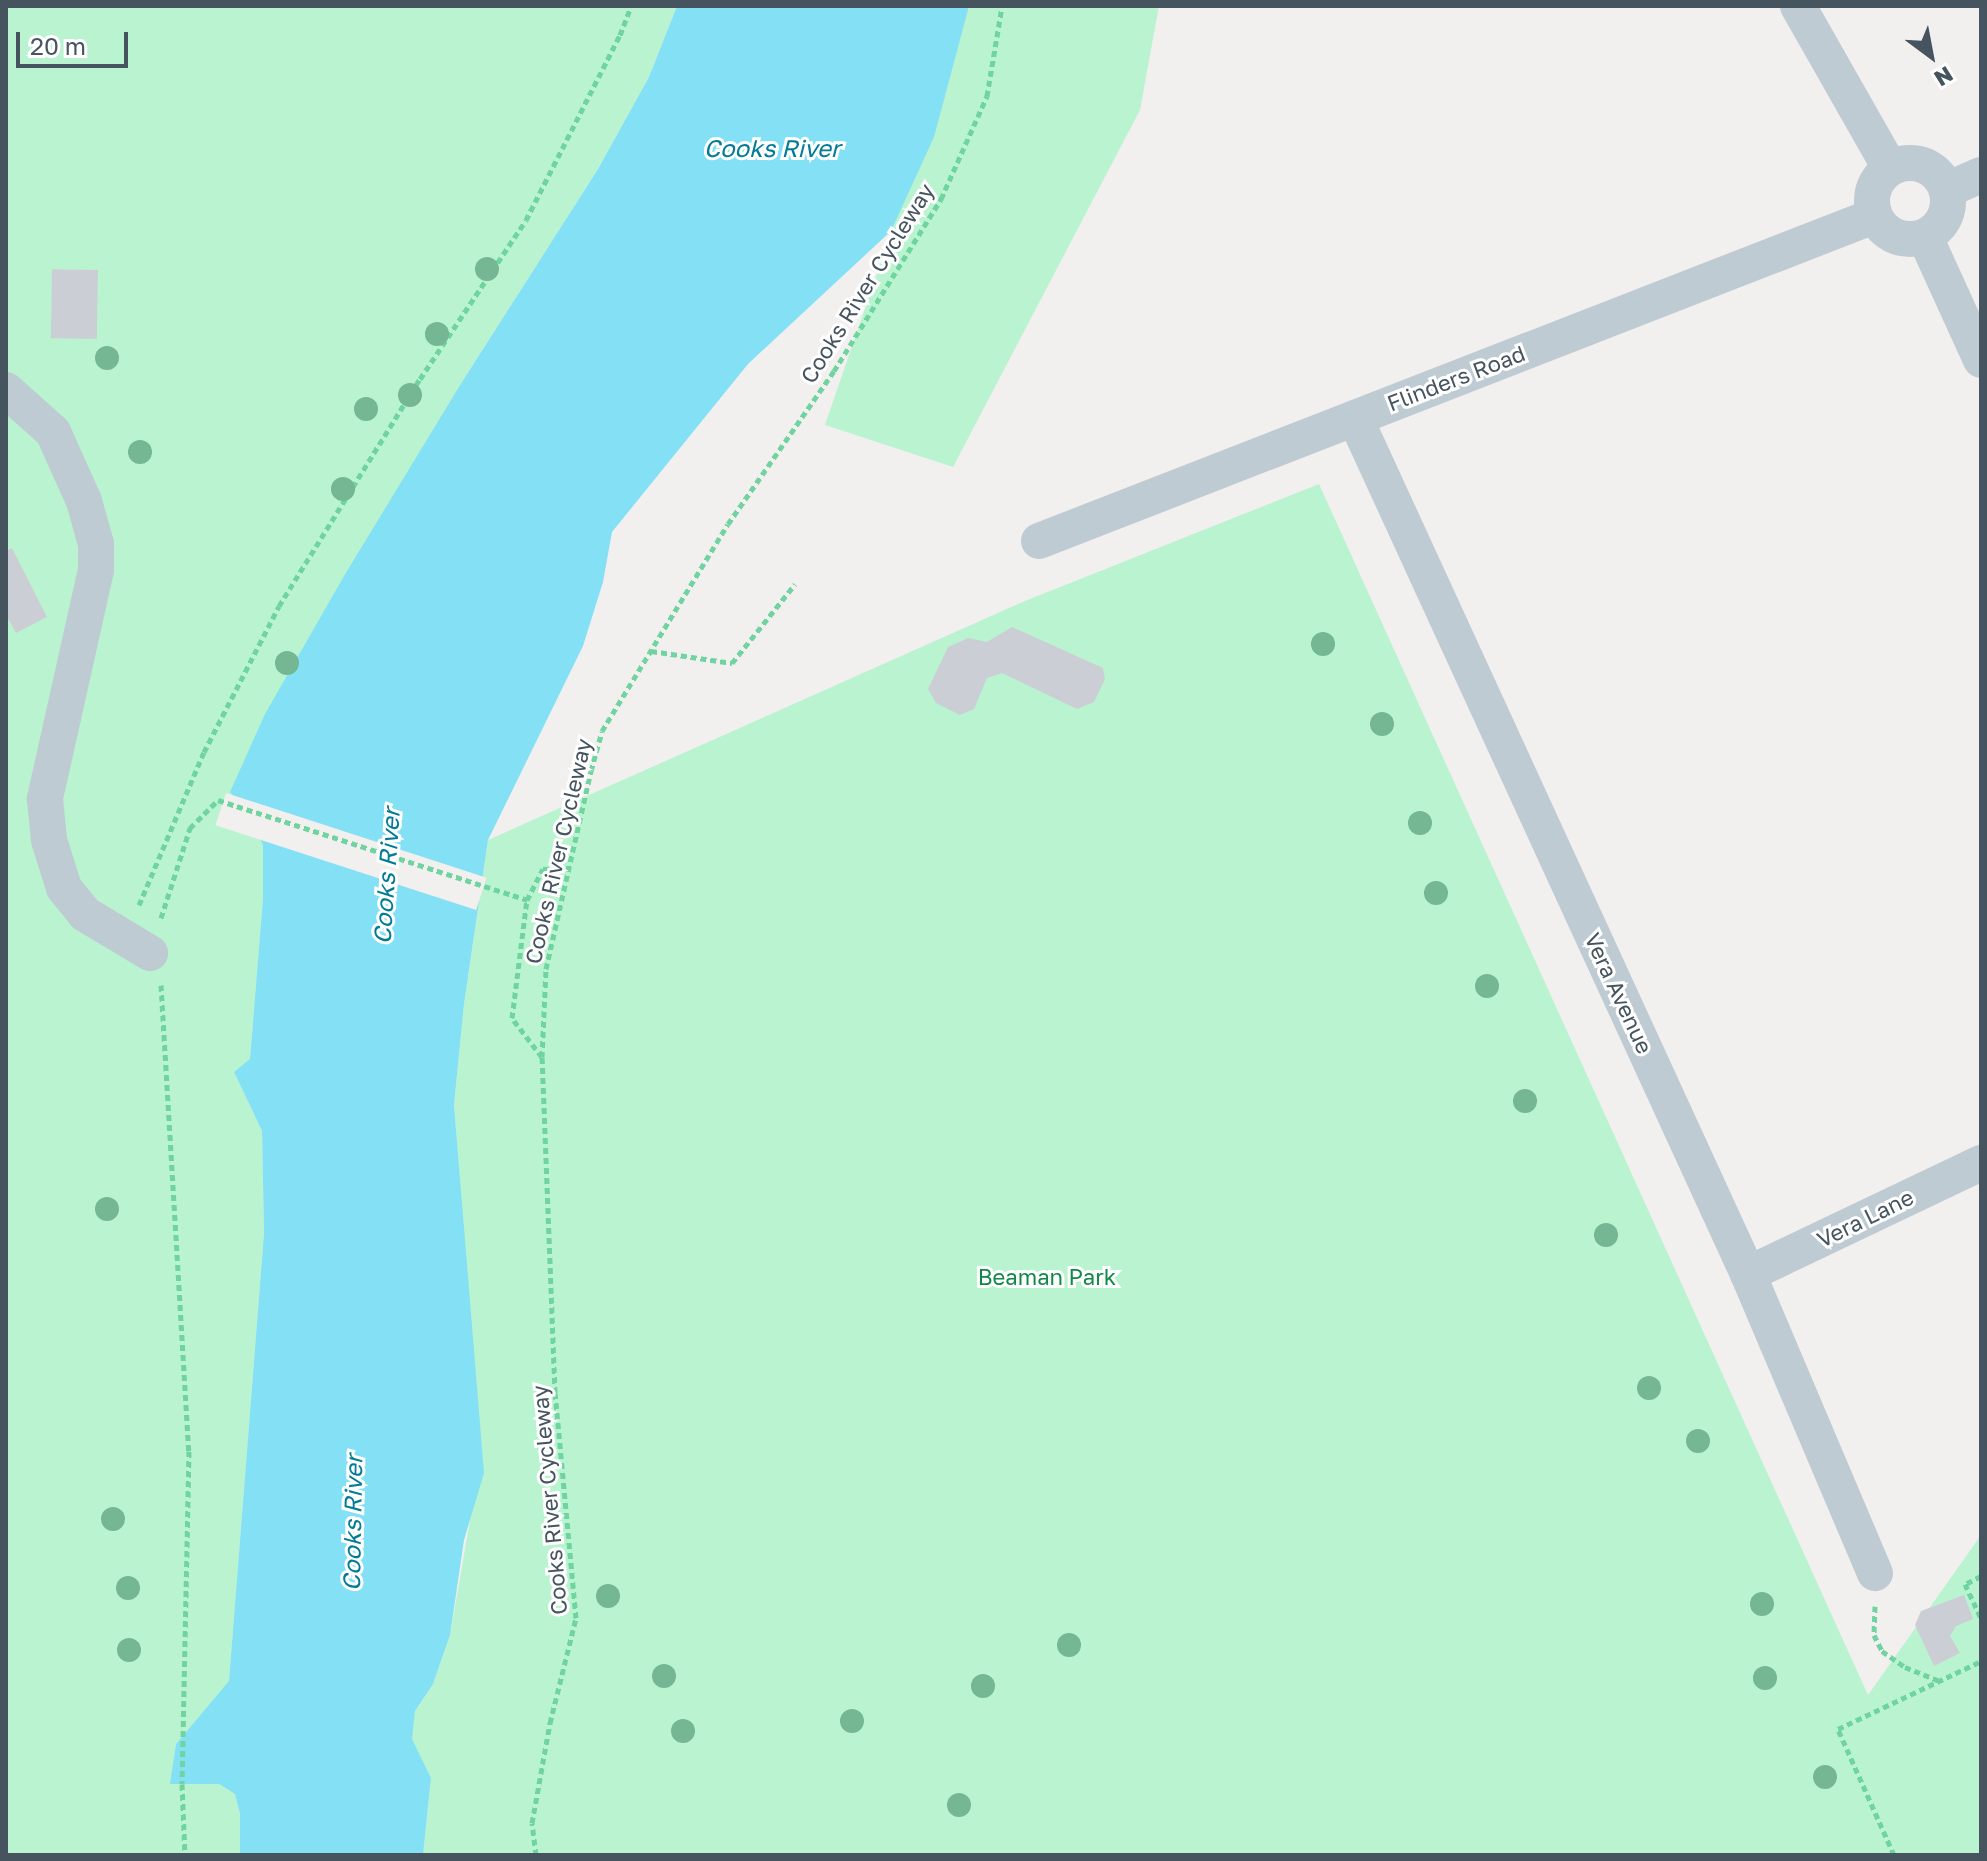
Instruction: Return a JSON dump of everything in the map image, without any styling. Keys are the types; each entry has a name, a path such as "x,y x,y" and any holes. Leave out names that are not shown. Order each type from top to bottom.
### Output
{"street":[{"path":"1798,6 1890,168"},
{"path":"1901,164 1924,165 1942,179 1949,201 1942,222 1925,237 1900,239 1880,226 1874,216 1872,194 1882,175 1890,168 1901,164"},
{"path":"1947,190 1981,175"},
{"name":"Flinders Road","path":"1039,541 1874,216"},
{"path":"1925,237 1981,360"},
{"path":"6,390 53,432 84,501 96,544 96,570 45,799 49,840 64,888 85,914 138,946"},
{"name":"Vera Avenue","path":"1355,418 1748,1274 1875,1573"},
{"name":"Vera Lane","path":"1748,1274 1981,1163"}],"path":[{"path":"185,1855 182,1784 189,1451 162,985 138,946 151,872 204,752 279,606 420,379 526,220 620,35 631,6"},
{"name":"Cooks River Cycleway","path":"536,1855 532,1823 550,1723 576,1618 555,1393 542,1057 546,969 602,731 728,524 834,371 941,199 987,96 1002,6"},
{"path":"651,651 732,663 795,584"},
{"path":"138,946 190,828 218,800 527,900"},
{"path":"542,1057 512,1018 527,900 543,869 571,868"},
{"path":"1875,1573 1876,1643 1893,1660 1939,1681"},
{"path":"1981,1576 1965,1584 1981,1618"},
{"path":"1894,1855 1838,1729 1981,1661"}],"green space":[{"path":"6,6 677,6 649,77 598,169 462,382 246,810 263,844 263,898 250,1060 234,1072 262,1131 264,1233 229,1682 176,1744 171,1784 219,1784 235,1794 240,1814 240,1855 6,1855"},
{"path":"969,6 1159,6 1140,110 953,467 825,425"},
{"name":"Beaman Park","path":"1319,484 1868,1695 1981,1535 1981,1855 423,1855 431,1778 411,1739 415,1711 433,1684 450,1635 471,1515 461,1195 454,1105 464,1004 488,840 1025,601"}],"water":[{"name":"Cooks River","path":"677,6 969,6 934,137 891,231 748,364 612,532 603,582 583,646 488,840 464,1004 454,1105 484,1473 464,1540 450,1635 433,1684 415,1711 412,1739 431,1778 423,1855 240,1855 240,1814 235,1794 219,1784 170,1784 176,1744 229,1681 264,1233 262,1131 234,1072 250,1059 263,898 263,845 246,810 230,792 265,714 344,576 462,382 598,169 649,77"}],"pier":[{"path":"226,793 487,878 476,910 215,825"}],"building":[{"path":"52,269 98,270 97,339 51,338"},
{"path":"12,548 47,617 16,633 6,615 6,551"},
{"path":"1012,627 1103,668 1105,679 1094,702 1077,709 1002,673 987,678 974,709 960,715 936,703 928,689 948,647 968,638 987,642"},
{"path":"1964,1595 1973,1619 1956,1626 1950,1636 1960,1653 1934,1666 1915,1625 1921,1611"}]}
